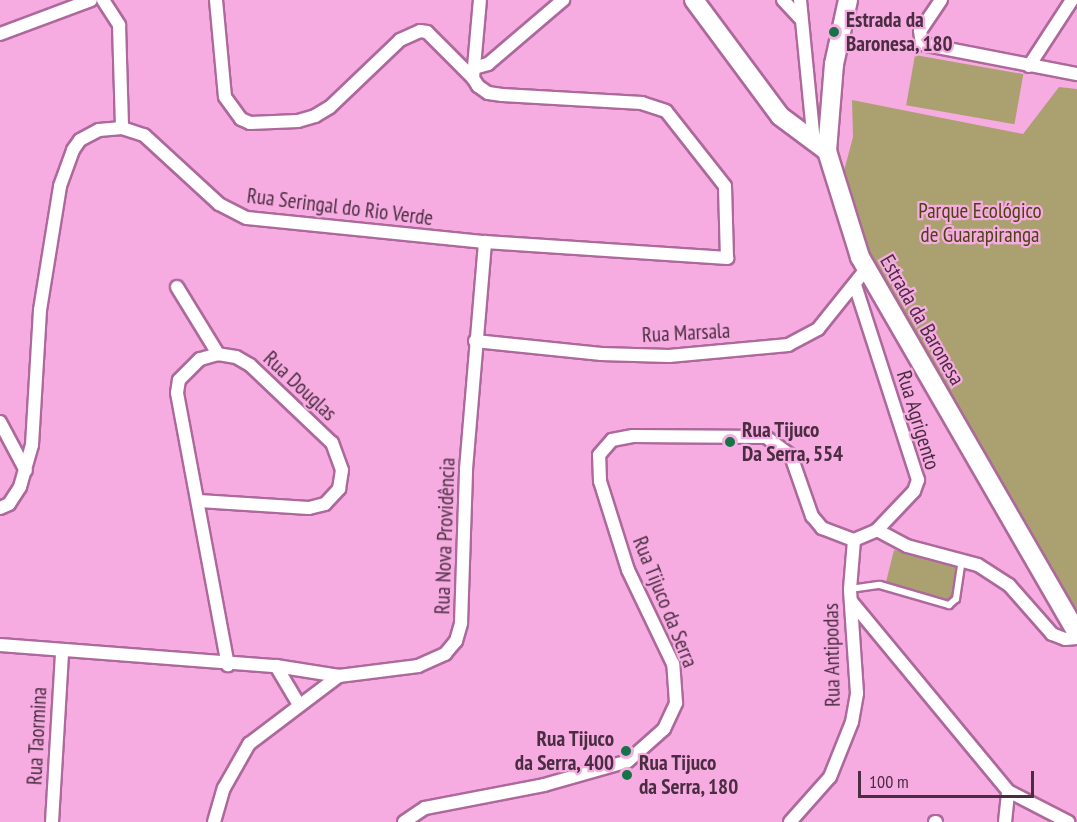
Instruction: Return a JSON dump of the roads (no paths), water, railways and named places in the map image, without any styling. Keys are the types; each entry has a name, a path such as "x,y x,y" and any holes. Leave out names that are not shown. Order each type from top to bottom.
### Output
{"main road":[{"path":"694,0 780,116 821,147"},
{"name":"Estrada da Baronesa","path":"848,0 834,64 821,147 866,269 1077,633"}],"street":[{"path":"0,34 91,0"},
{"path":"0,508 14,498 27,471 32,445 40,310 64,168 80,140 99,130 122,128 119,25 103,0"},
{"path":"216,0 225,97 241,119 250,123 298,121 315,116 330,107 400,40 420,31 427,32 473,73"},
{"path":"473,73 480,0"},
{"path":"473,73 488,64 563,0"},
{"path":"783,0 801,19"},
{"path":"800,0 821,147"},
{"path":"941,0 920,31 919,40 927,45 1077,74"},
{"path":"1029,66 1072,0"},
{"name":"Rua Seringal do Rio Verde","path":"122,128 144,135 234,214 485,242 727,258 725,186 666,111 642,103 488,93 473,73"},
{"name":"Rua Nova Providência","path":"0,645 228,665 276,666 339,676 418,666 445,654 456,641 461,623 476,341 485,242"},
{"name":"Rua Marsala","path":"476,341 601,354 669,356 788,345 818,329 866,269"},
{"name":"Rua Agrigento","path":"854,540 877,530 914,490 918,476 855,285"},
{"path":"177,287 218,354 200,359 189,368 179,380 177,393 228,665"},
{"name":"Rua Douglas","path":"199,501 309,508 333,497 342,470 332,443 314,423 250,365 218,354"},
{"path":"0,422 27,471"},
{"name":"Rua Tijuco da Serra","path":"404,822 425,808 544,785 628,761 664,729 676,702 673,664 628,570 600,481 599,455 612,440 633,436 766,437 790,456 812,516 822,528 854,540"},
{"path":"877,530 908,546 962,558 1009,585 1052,634 1065,639 1077,638"},
{"name":"Rua Antipodas","path":"790,822 830,777 852,722 857,693 850,595 854,540"},
{"path":"850,595 1008,791 1068,822"},
{"name":"Rua Taormina","path":"52,822 62,652"},
{"path":"276,666 298,703"},
{"path":"214,822 224,788 249,744 298,703 339,676"},
{"path":"1005,822 1008,791"}],"lane":[{"path":"850,595 880,585 949,605 956,599 962,558"}],"place":[{"name":"Estrada da Baronesa, 180","path":"834,32"},
{"name":"Rua Tijuco Da Serra, 554","path":"730,442"},
{"name":"Rua Tijuco da Serra, 400","path":"626,751"},
{"name":"Rua Tijuco da Serra, 180","path":"627,775"}],"park label":[{"name":"Parque Ecológico de Guarapiranga","path":"980,223"}]}
